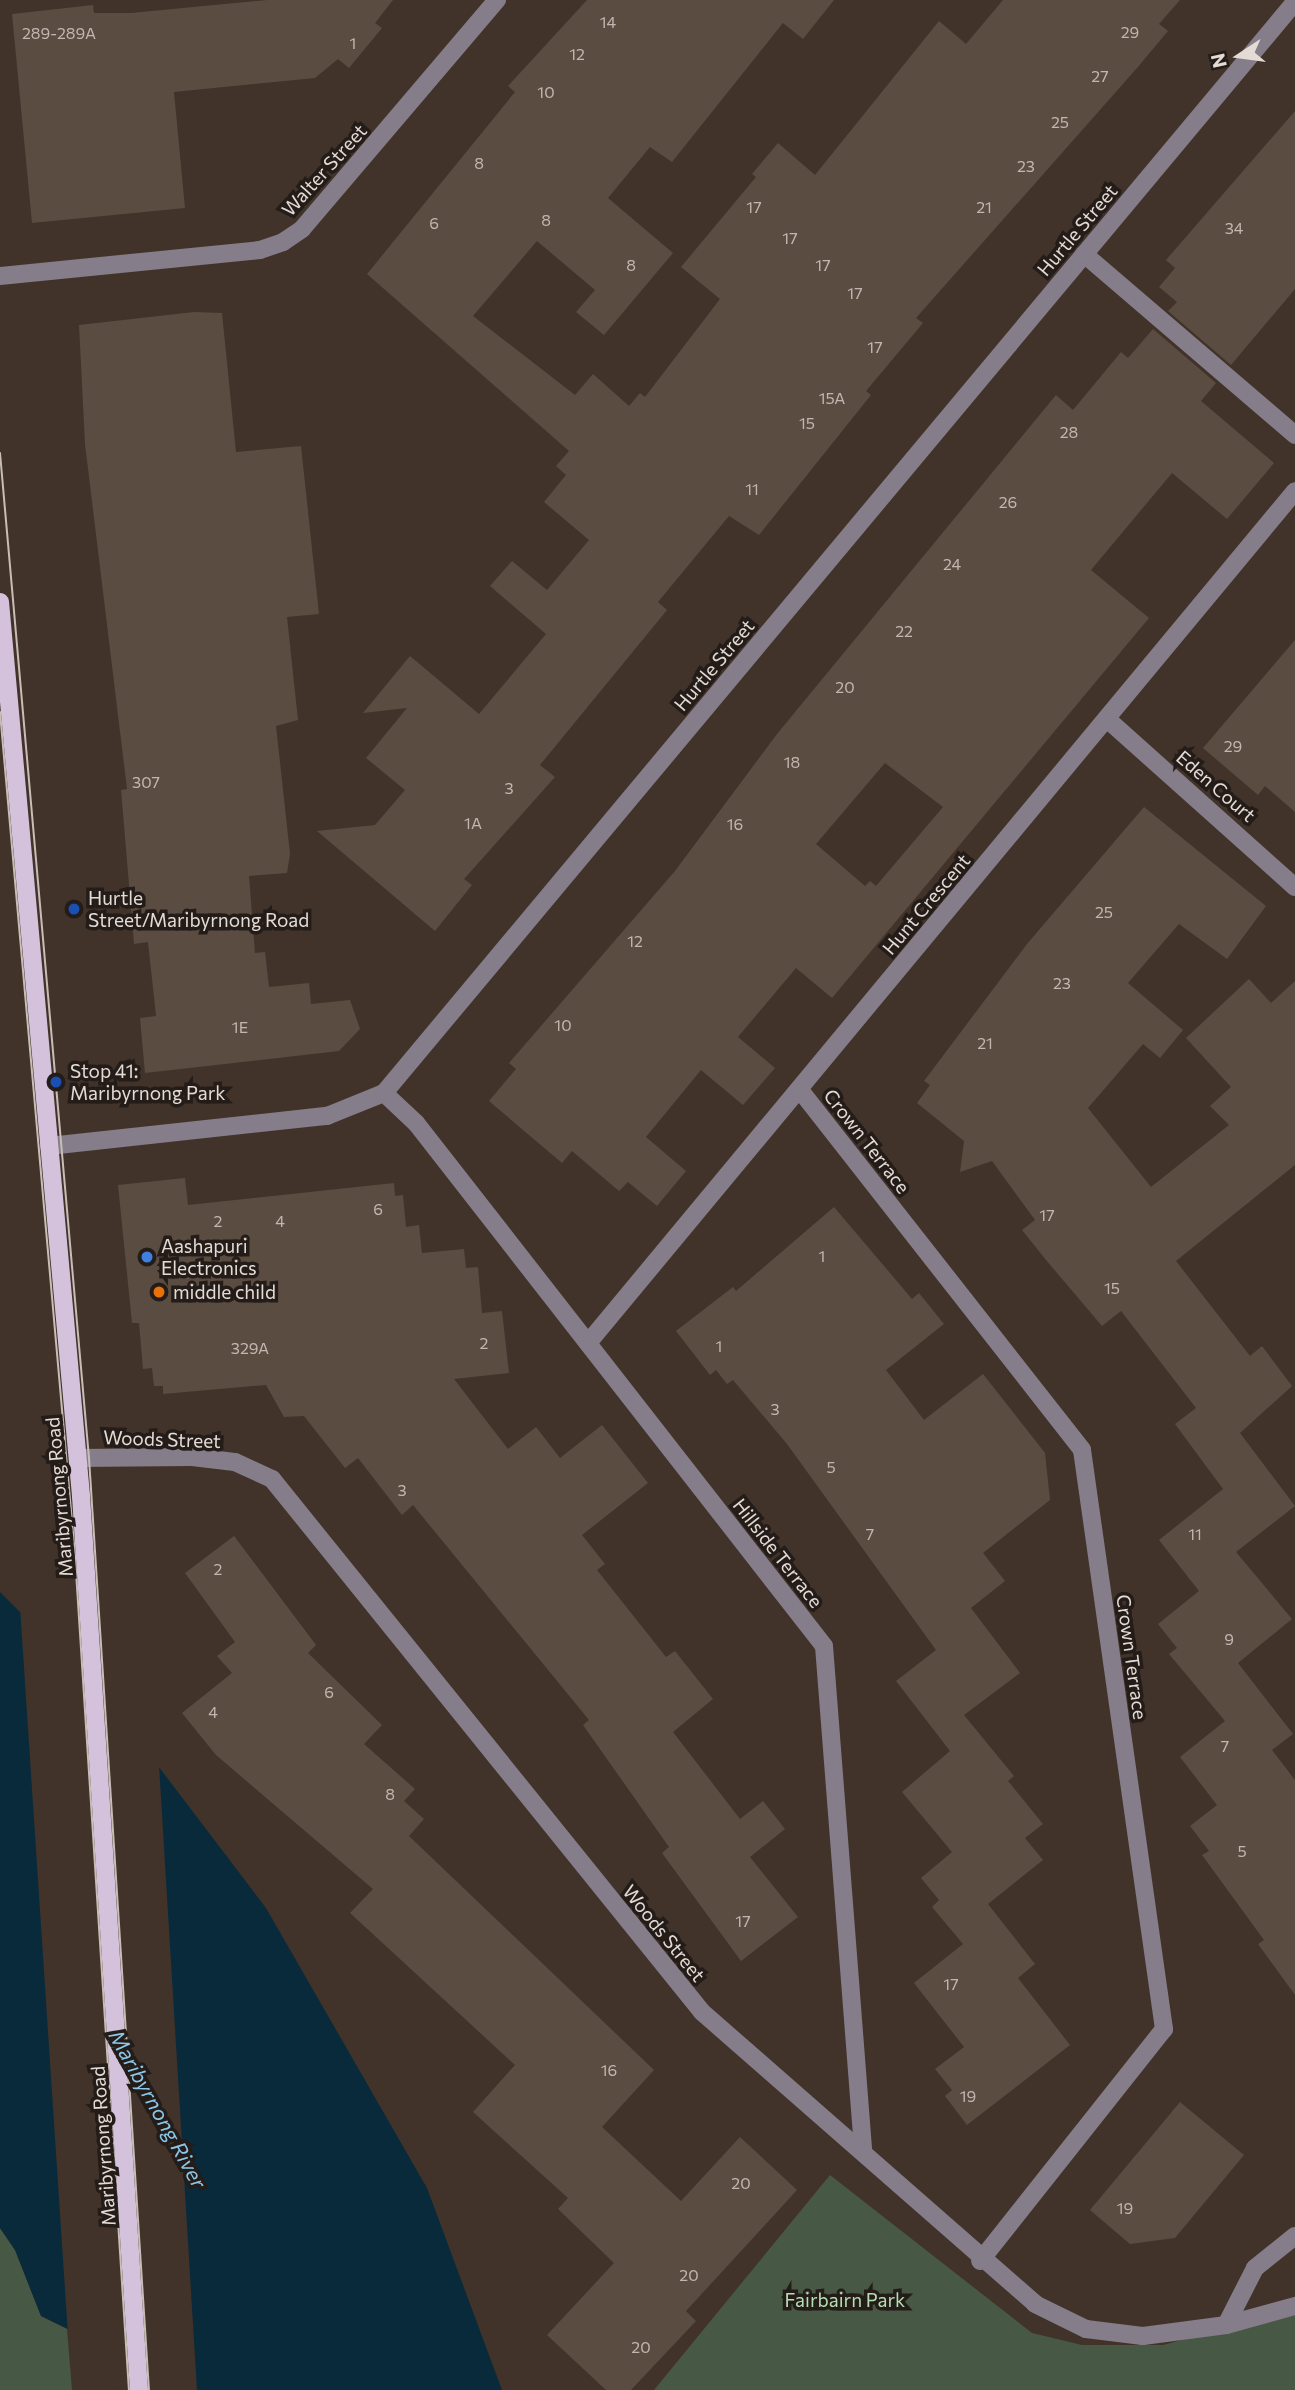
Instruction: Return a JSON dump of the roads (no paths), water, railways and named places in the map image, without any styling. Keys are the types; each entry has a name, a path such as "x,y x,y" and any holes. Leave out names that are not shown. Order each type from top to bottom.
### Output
{"main road":[{"name":"Maribyrnong Road","path":"0,602 78,1458 139,2390"}],"street":[{"name":"Walter Street","path":"0,276 260,250 283,242 302,229 497,0"},
{"name":"Hurtle Street","path":"50,1146 327,1116 384,1093 1295,2"},
{"path":"1084,254 1295,435"},
{"name":"Hunt Crescent","path":"588,1343 1295,491"},
{"name":"Eden Court","path":"1107,719 1295,887"},
{"name":"Crown Terrace","path":"800,1090 1082,1450 1164,2029 980,2261"},
{"name":"Hillside Terrace","path":"384,1093 416,1123 824,1646 863,2148"},
{"name":"Woods Street","path":"78,1458 192,1457 235,1462 272,1479 702,2012 863,2148 980,2261 1035,2304 1086,2329 1143,2336 1226,2325 1295,2306"},
{"path":"1226,2325 1255,2268 1295,2236"}],"water":[{"name":"Maribyrnong River","path":"0,1592 108,1700 266,1908 427,2188 502,2390 119,2390 68,2329 41,2316 15,2250 0,2228"}],"tram line":[{"path":"0,453 89,1458 149,2390"},
{"path":"0,712 75,1556 129,2390"}],"place":[{"name":"Hurtle Street/Maribyrnong Road","path":"74,909"},
{"name":"Stop 41: Maribyrnong Park","path":"56,1082"},
{"name":"Aashapuri Electronics","path":"147,1257"},
{"name":"middle child","path":"159,1292"}],"park label":[{"name":"Fairbairn Park","path":"845,2300"}]}
